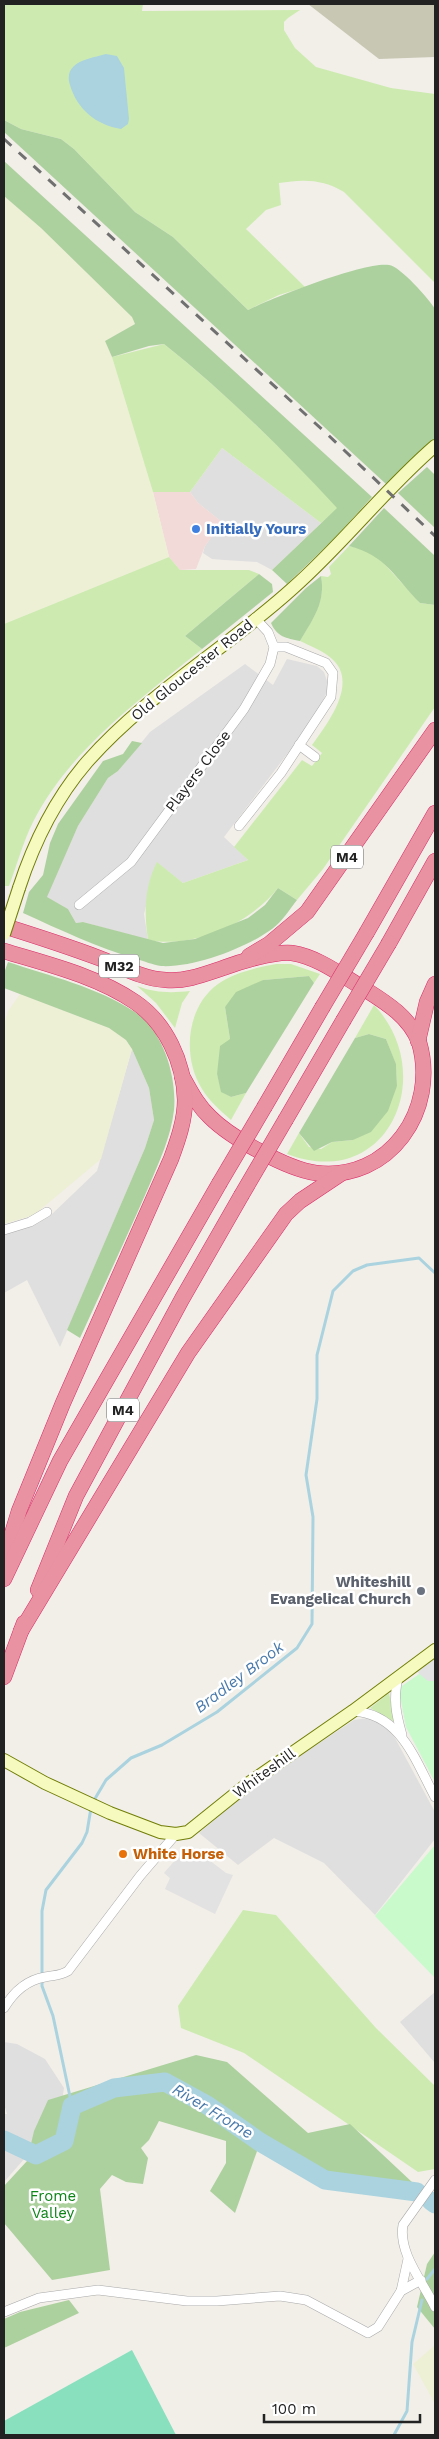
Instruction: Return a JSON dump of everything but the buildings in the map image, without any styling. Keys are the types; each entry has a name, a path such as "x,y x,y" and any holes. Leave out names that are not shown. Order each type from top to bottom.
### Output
{"highway":[{"name":"M4","path":"237,963 269,944 307,912 435,730"},
{"name":"M4","path":"4,1579 60,1461 435,813"},
{"name":"M4","path":"4,1677 21,1630 76,1496 182,1299 435,861"},
{"name":"M32","path":"4,926 51,940 145,976 166,980 193,978 237,963 285,953 299,955 321,963 394,1009 412,1028 422,1054 425,1081 416,1120 404,1139 384,1156 364,1167 342,1173 318,1173 284,1164 225,1130 209,1117 194,1099 182,1076 176,1055 167,1036 153,1018 135,1002 113,989 4,951"},
{"path":"418,1041 427,1002 435,984"},
{"path":"4,1560 19,1511 63,1403 176,1144 185,1101 182,1076"},
{"name":"M4","path":"21,1630 188,1353 228,1295 286,1214 300,1201 342,1173"}],"main road":[{"name":"Old Gloucester Road","path":"4,934 30,855 42,829 60,798 87,762 128,722 291,590 322,562 413,466 435,446"},
{"name":"Whiteshill","path":"176,1834 188,1832 196,1827 249,1783 353,1711 435,1650"},
{"path":"4,1760 72,1796 110,1813 160,1832 176,1834"}],"street":[{"path":"239,826 281,773 329,704 332,696 333,673 330,667 319,659 286,647 274,647 268,632 256,618"},
{"name":"Players Close","path":"79,905 131,862 244,709 270,664 274,647"},
{"path":"299,746 315,757"},
{"path":"4,1230 30,1222 47,1212"},
{"path":"398,1678 393,1696 402,1735 435,1797"},
{"path":"353,1711 368,1712 385,1720 402,1735"},
{"path":"4,2008 13,1996 40,1978 60,1976 68,1971 140,1876 176,1834"},
{"path":"435,2180 403,2225 402,2242 408,2259 435,2307"},
{"path":"4,2312 39,2298 98,2290 188,2300 217,2301 280,2296 306,2300 368,2332 378,2327 401,2291 408,2259"},
{"path":"401,2291 421,2280"}],"shaded area":[{"path":"308,4 435,4 435,57 379,59"},
{"path":"4,196 41,228 132,317 135,324 105,341 112,357 153,492 169,557 4,624"},
{"path":"222,448 321,523 272,570 257,562 212,559 203,553 205,546 222,522 198,503 190,492"},
{"path":"153,492 190,492 198,503 222,522 205,546 196,569 180,570 169,557"},
{"path":"287,659 317,666 324,672 328,684 327,692 317,712 291,749 224,837 248,860 183,883 157,863 144,914 148,940 83,922 76,923 68,909 46,897 78,826 108,778 118,771 150,732 245,664 273,685"},
{"path":"20,994 109,1028 126,1040 132,1049 101,1159 34,1215 4,1224 4,1024 8,1011"},
{"path":"132,1049 149,1088 154,1120 145,1148 60,1347 27,1280 4,1293 4,1234 36,1224 50,1216 97,1171"},
{"path":"435,1650 435,1681 428,1681 411,1667"},
{"path":"368,1718 383,1724 395,1738 435,1812 435,1839 375,1915 324,1863 274,1838 238,1865 199,1833 256,1785 354,1720"},
{"path":"200,1853 226,1873 233,1875 215,1914 165,1889 170,1878 164,1873 177,1858 189,1855 196,1860"},
{"path":"435,1992 435,2063 400,2022"},
{"path":"4,2042 17,2044 45,2059 64,2088 62,2101 38,2143 4,2182 4,2114 7,2114 4,2104"},
{"path":"434,2346 435,2348 435,2404 413,2364"}],"green space":[{"path":"4,4 143,4 142,11 300,10 284,22 284,30 295,48 316,67 391,88 435,94 435,283 344,192 321,182 279,183 281,205 266,210 246,229 305,287 279,295 248,310 173,237 135,212 74,149 61,139 21,129 4,120"},
{"path":"4,120 21,129 61,139 74,149 135,212 173,237 248,310 297,289 340,274 377,265 389,265 400,271 421,291 435,309 435,440 386,484 4,132"},
{"path":"4,161 372,497 335,538 287,584 272,570 337,508 254,423 210,382 164,344 149,346 112,357 105,341 135,324 132,317 41,228 4,196"},
{"path":"164,344 210,382 254,423 338,508 321,523 222,448 190,492 153,492 112,357"},
{"path":"427,467 435,475 435,528 398,493"},
{"path":"384,508 435,556 435,605 420,603 381,562 362,550 349,546"},
{"path":"349,546 366,550 379,558 420,603 435,605 435,707 323,869 297,900 278,888 252,913 219,931 183,941 165,942 148,940 146,920 147,891 157,862 183,883 248,860 234,847 302,760 312,766 322,753 312,745 338,703 342,691 342,679 339,668 331,658 320,650 300,641 320,602 322,594 321,576 328,577 331,574 329,567"},
{"path":"169,557 180,570 249,570 259,574 185,636 202,649 131,706 66,771 48,796 33,822 9,886 4,886 4,624"},
{"path":"259,574 272,584 273,592 202,649 185,636"},
{"path":"321,576 322,594 320,602 314,618 300,641 286,638 279,634 271,623 306,588"},
{"path":"132,741 142,743 118,771 108,778 78,826 47,897 68,909 76,923 83,922 163,943 195,939 248,918 265,905 278,888 297,900 276,926 234,950 189,964 161,966 107,949 23,913 29,892 43,875 50,843 58,824 103,761 123,754"},
{"path":"8,962 89,989 135,1012 154,1031 161,1043 171,1070 174,1110 161,1159 80,1338 67,1330 145,1148 154,1120 149,1088 132,1049 126,1040 109,1028 4,988 4,973"},
{"path":"276,964 291,964 320,974 314,983 309,976 263,980 225,1007 230,1039 217,1074 222,1092 231,1097 246,1093 231,1120 208,1098 196,1076 190,1048 190,1033 194,1019 199,1006 207,994 218,984 238,974"},
{"path":"309,976 314,983 246,1093 231,1097 221,1092 217,1074 220,1046 230,1039 225,1007 236,992 263,980"},
{"path":"137,986 164,992 190,991 182,1003 175,1028 156,1003"},
{"path":"374,1005 393,1033 402,1062 402,1092 393,1120 376,1142 353,1157 323,1162 287,1154 299,1133 309,1147 321,1149 332,1142 353,1140 397,1086 396,1065 386,1039 369,1034 355,1038"},
{"path":"369,1034 386,1039 396,1064 397,1086 388,1111 371,1132 353,1140 332,1142 314,1151 299,1133 355,1038"},
{"path":"435,1663 435,1782 406,1727 399,1691 402,1686"},
{"path":"389,1693 396,1723 370,1708"},
{"path":"435,1845 435,1978 375,1916"},
{"path":"243,1910 276,1915 376,2028 435,2086 435,2169 418,2172 244,2053 181,2028 178,2006"},
{"name":"Frome Valley","path":"196,2055 227,2062 308,2133 350,2124 413,2183 319,2174 261,2140 235,2213 210,2191 226,2163 226,2141 159,2121 149,2140 141,2148 148,2158 143,2184 126,2182 112,2175 100,2189 110,2270 52,2280 4,2223 4,2186 27,2161 34,2131 48,2100"},
{"path":"435,2252 435,2329 417,2307 427,2264"},
{"path":"69,2300 79,2313 4,2348 4,2319 20,2312"},
{"path":"132,2350 176,2435 4,2435 4,2421"}],"water":[{"path":"106,54 117,56 124,68 129,119 128,124 121,129 103,124 89,114 77,101 69,83 69,73 76,64"}],"waterway":[{"name":"Bradley Brook","path":"93,1802 106,1780 131,1758 162,1745 217,1712 297,1648 312,1624 313,1517 306,1475 317,1399 317,1355 333,1291 353,1271 367,1265 419,1258 435,1273"},
{"name":"Bradley Brook","path":"72,2106 53,2016 42,1986 42,1911 46,1890 82,1843 87,1832 91,1808"},
{"name":"River Frome","path":"4,2140 36,2155 64,2141 72,2106 114,2088 165,2082 207,2105 260,2142 325,2180 417,2192"},
{"name":"River Frome","path":"431,2201 435,2204"},
{"path":"427,2279 435,2269"},
{"path":"394,2435 407,2411 412,2342 422,2300"}],"railway":[{"path":"4,139 327,434 435,536"}],"place":[{"name":"Initially Yours","path":"196,529"},
{"name":"Whiteshill Evangelical Church","path":"421,1591"},
{"name":"White Horse","path":"123,1854"}]}
